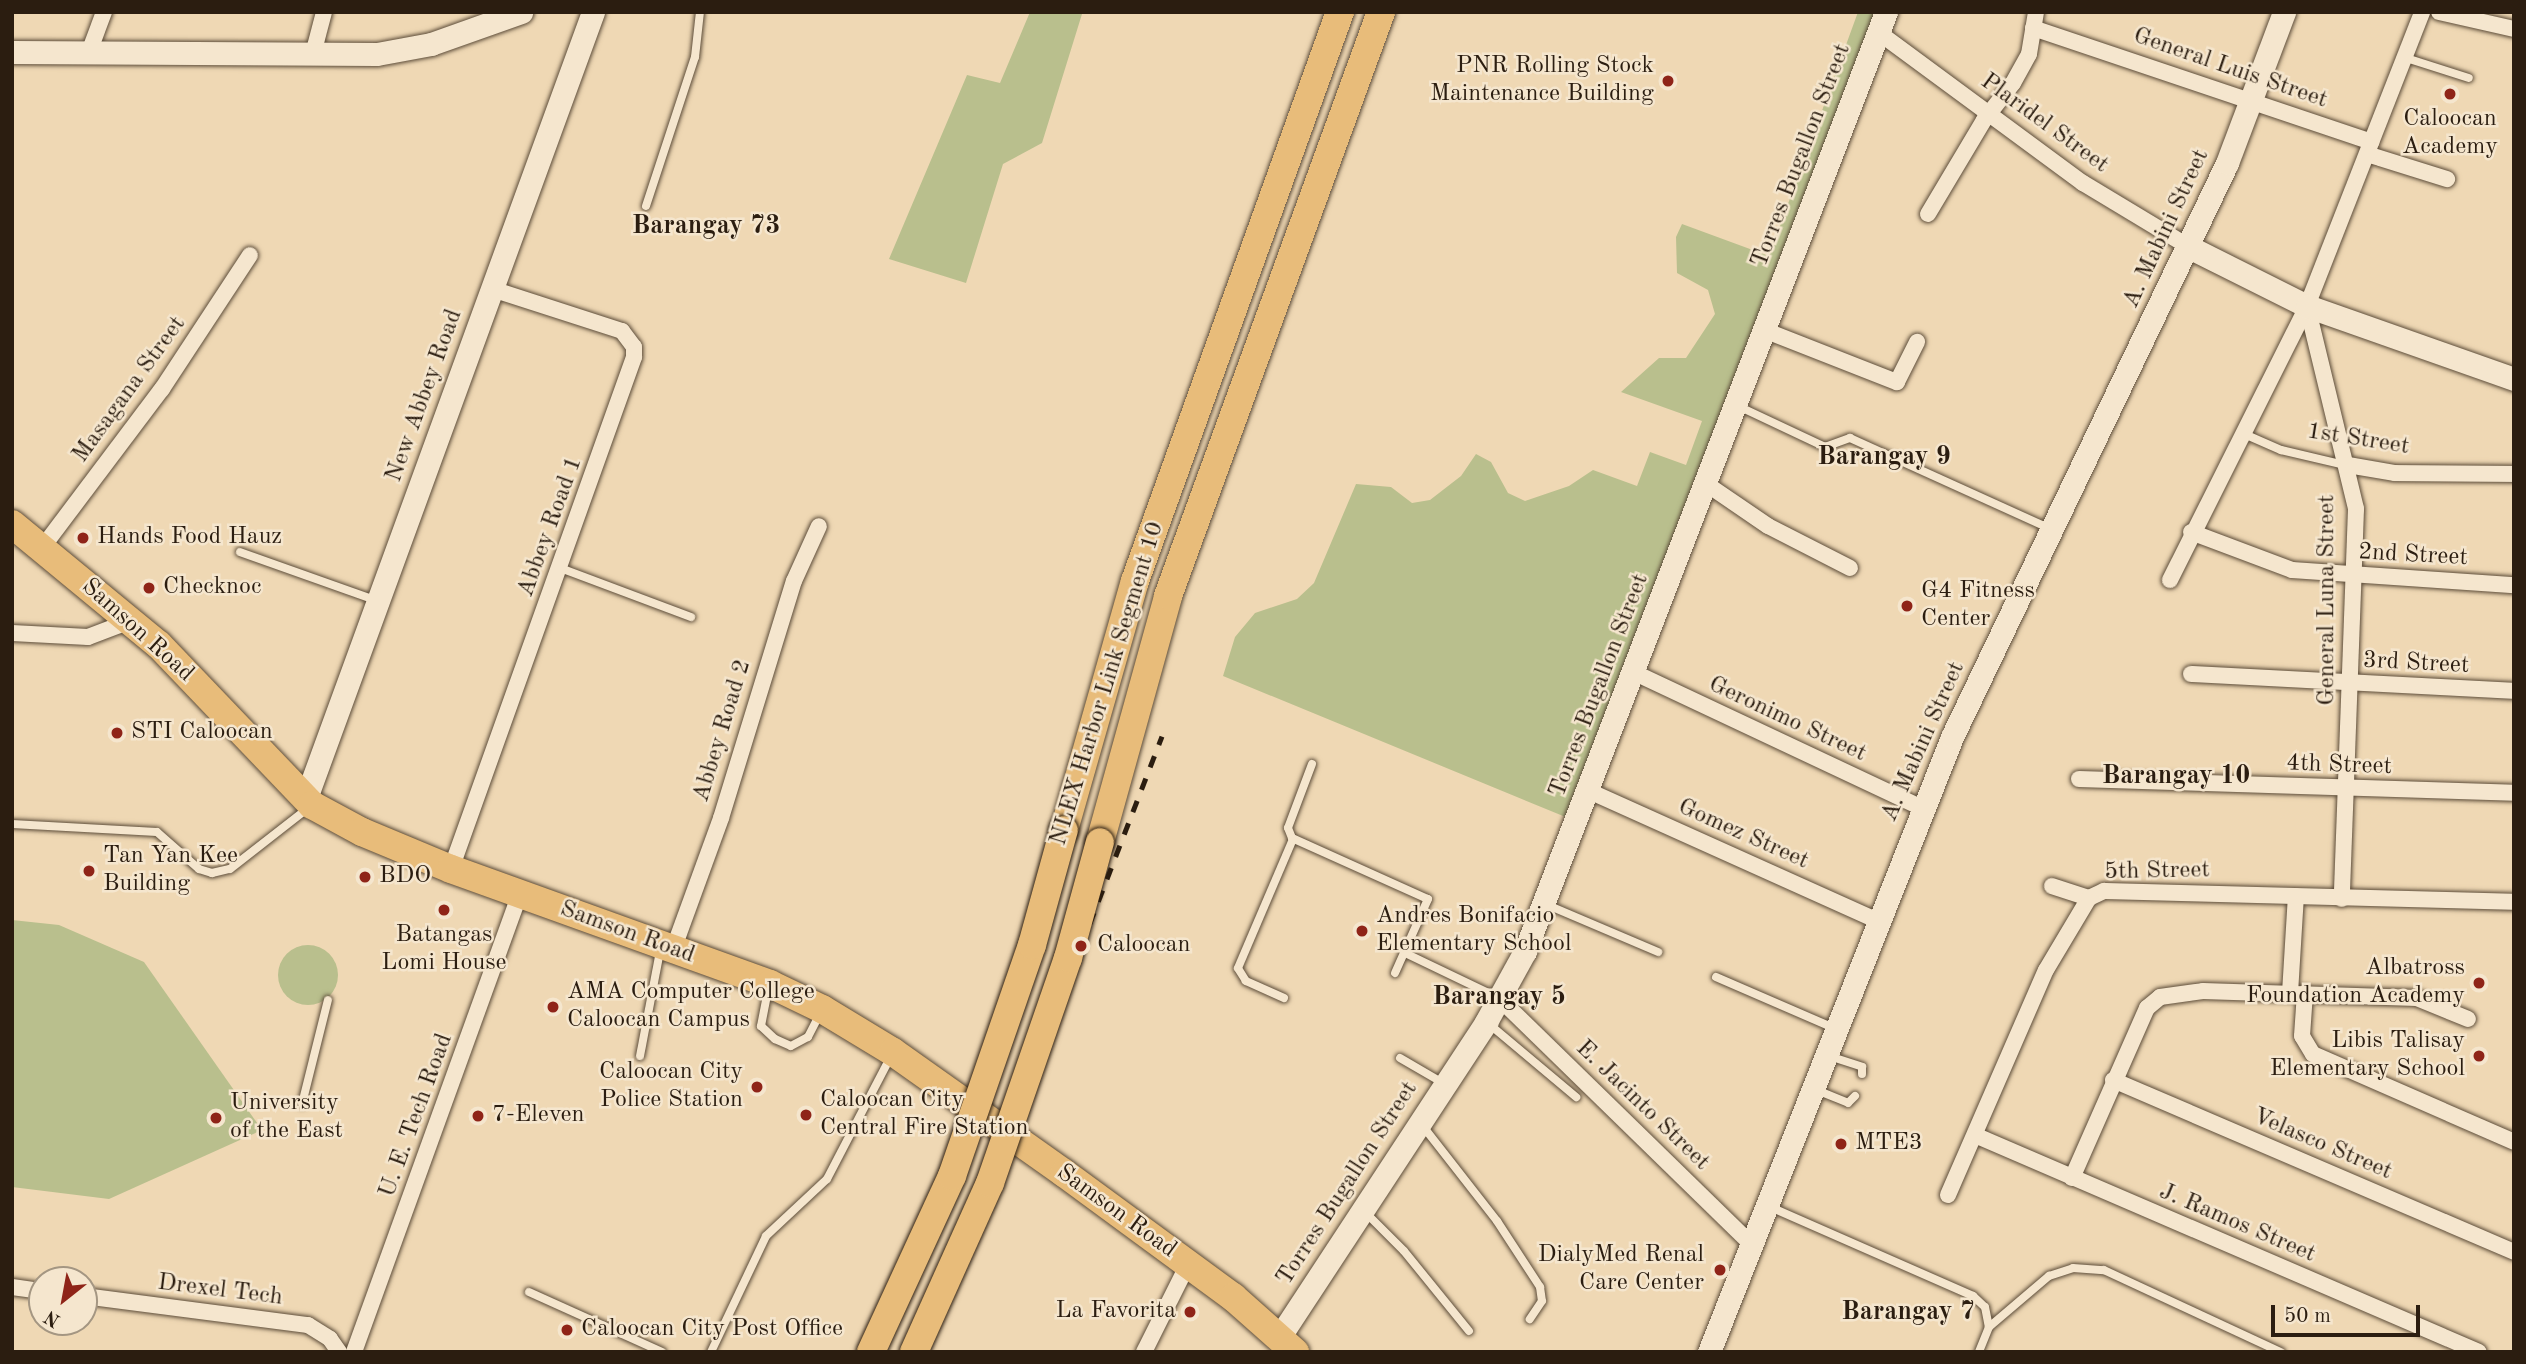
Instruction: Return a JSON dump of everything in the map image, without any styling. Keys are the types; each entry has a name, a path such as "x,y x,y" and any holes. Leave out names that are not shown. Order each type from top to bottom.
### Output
{"highway":[{"name":"NLEX Harbor Link Segment 10","path":"871,1352 952,1175 995,1058 1032,945 1135,581 1340,12"},
{"name":"NLEX Harbor Link Segment 10","path":"914,1352 990,1183 1031,1071 1068,958 1168,596 1381,12"},
{"name":"Samson Road","path":"12,524 130,621 309,802 362,832 452,869 770,984 822,1009 893,1052 1188,1264 1282,1346"}],"street":[{"path":"88,55 104,12"},
{"path":"313,54 324,12"},
{"path":"12,52 88,55 377,54 430,44 521,12"},
{"name":"New Abbey Road","path":"309,802 378,601 593,12"},
{"name":"A. Mabini Street","path":"1709,1352 1922,808 2050,528 2189,247 2252,100 2284,12"},
{"path":"2170,580 2191,532 2307,306 2422,12"},
{"path":"2439,12 2514,29"},
{"path":"1928,214 1989,113 2029,54 2035,20"},
{"name":"General Luis Street","path":"2035,20 2252,100 2447,179"},
{"name":"Plaridel Street","path":"1882,22 1989,113 2084,183 2189,247"},
{"name":"Torres Bugallon Street","path":"1282,1346 1363,1210 1501,1000 1545,904 1882,22"},
{"path":"2189,247 2307,306 2514,379"},
{"name":"Masagana Street","path":"42,548 162,389 250,255"},
{"name":"Abbey Road 1","path":"452,869 620,401 634,347 622,331 492,289"},
{"name":"General Luna Street","path":"2307,306 2348,465 2356,509 2342,899"},
{"path":"1764,330 1897,382 1917,342"},
{"name":"1st Street","path":"2348,465 2395,473 2514,474"},
{"path":"1705,483 1768,526 1850,568"},
{"name":"Abbey Road 2","path":"667,947 721,818 794,581 820,526"},
{"name":"2nd Street","path":"2191,532 2292,570 2355,577 2514,585"},
{"path":"12,633 88,637 130,621"},
{"name":"Geronimo Street","path":"1633,672 1922,808"},
{"name":"3rd Street","path":"2191,674 2514,691"},
{"name":"4th Street","path":"2079,779 2514,793"},
{"name":"Gomez Street","path":"1589,791 1878,921"},
{"path":"2052,886 2089,898"},
{"name":"5th Street","path":"1948,1195 1977,1136 2046,970 2089,898 2104,891 2514,902"},
{"name":"U. E. Tech Road","path":"354,1352 520,894"},
{"path":"2296,897 2297,993 2302,1036 2313,1054 2514,1142"},
{"path":"2072,1178 2147,1008 2160,996 2203,991 2417,998 2468,1020"},
{"name":"E. Jacinto Street","path":"1501,1000 1751,1244"},
{"name":"Velasco Street","path":"2113,1080 2514,1252"},
{"name":"J. Ramos Street","path":"1977,1136 2479,1352"},
{"path":"1144,1352 1188,1264"},
{"name":"Drexel Tech","path":"98,1298 308,1325 330,1339 339,1352"}],"lane":[{"path":"646,206 695,57 700,12"},
{"path":"2403,57 2469,78"},
{"path":"1735,404 1825,447 1850,438 2050,528"},
{"name":"1st Street","path":"2242,433 2281,450 2348,465"},
{"path":"240,552 378,601"},
{"path":"560,568 691,617"},
{"path":"1312,764 1288,828 1293,839 1426,895 1427,908 1395,973"},
{"path":"12,824 157,832 199,869 212,873 230,869 309,802"},
{"path":"1284,998 1246,981 1238,968 1293,839"},
{"path":"1545,904 1658,952"},
{"path":"640,1056 667,947"},
{"path":"1405,953 1501,1000"},
{"path":"1716,977 1836,1029"},
{"path":"770,984 761,1026 775,1039 791,1046 808,1037 822,1009"},
{"path":"302,1104 328,1000"},
{"path":"1486,1023 1576,1097"},
{"path":"711,1352 766,1236 827,1179 893,1052"},
{"path":"1826,1055 1862,1067 1862,1074"},
{"path":"1400,1059 1445,1085"},
{"path":"1811,1088 1848,1102 1854,1096"},
{"path":"1420,1122 1497,1221 1540,1287 1542,1301 1530,1320"},
{"path":"1765,1205 1973,1296 1985,1307 1989,1327"},
{"path":"1363,1210 1404,1251 1469,1331"},
{"path":"1979,1352 1989,1327 2049,1276 2073,1268 2104,1270 2281,1352"},
{"path":"529,1292 662,1352"}],"green space":[{"path":"1030,12 1082,14 1042,143 1003,164 966,283 889,259 967,75 1000,83"},
{"path":"1858,12 1881,12 1568,818 1223,676 1235,637 1255,613 1297,599 1314,583 1356,484 1391,487 1412,503 1430,500 1461,476 1476,454 1491,462 1508,493 1525,501 1569,486 1593,470 1637,486 1650,452 1686,465 1702,421 1621,392 1659,358 1686,358 1715,314 1708,290 1677,273 1676,237 1682,224 1769,256"},
{"path":"12,920 59,925 144,962 262,1130 109,1199 12,1187"},
{"path":"302,945 314,945 333,958 338,975 336,987 325,1000 314,1005 302,1005 283,992 278,981 278,969 291,950"}],"railway":[{"path":"918,1352 956,1266 1000,1128 1081,946 1162,736"}],"place":[{"name":"PNR Rolling Stock Maintenance Building","path":"1668,81"},
{"name":"Caloocan Academy","path":"2450,94"},
{"name":"Hands Food Hauz","path":"83,538"},
{"name":"Checknoc","path":"149,588"},
{"name":"G4 Fitness Center","path":"1907,606"},
{"name":"STI Caloocan","path":"117,733"},
{"name":"Tan Yan Kee Building","path":"89,871"},
{"name":"BDO","path":"365,877"},
{"name":"Batangas Lomi House","path":"444,910"},
{"name":"Andres Bonifacio Elementary School","path":"1362,931"},
{"name":"Caloocan","path":"1081,946"},
{"name":"Albatross Foundation Academy","path":"2479,983"},
{"name":"AMA Computer College Caloocan Campus","path":"553,1007"},
{"name":"Libis Talisay Elementary School","path":"2479,1056"},
{"name":"Caloocan City Police Station","path":"757,1087"},
{"name":"Caloocan City Central Fire Station","path":"806,1115"},
{"name":"7-Eleven","path":"478,1116"},
{"name":"University of the East","path":"216,1118"},
{"name":"MTE3","path":"1841,1144"},
{"name":"DialyMed Renal Care Center","path":"1720,1270"},
{"name":"La Favorita","path":"1190,1312"},
{"name":"Caloocan City Post Office","path":"567,1330"}],"district":[{"name":"Barangay 73","path":"706,227"},
{"name":"Barangay 9","path":"1884,458"},
{"name":"Barangay 10","path":"2176,777"},
{"name":"Barangay 5","path":"1499,998"},
{"name":"Barangay 7","path":"1908,1313"}]}
